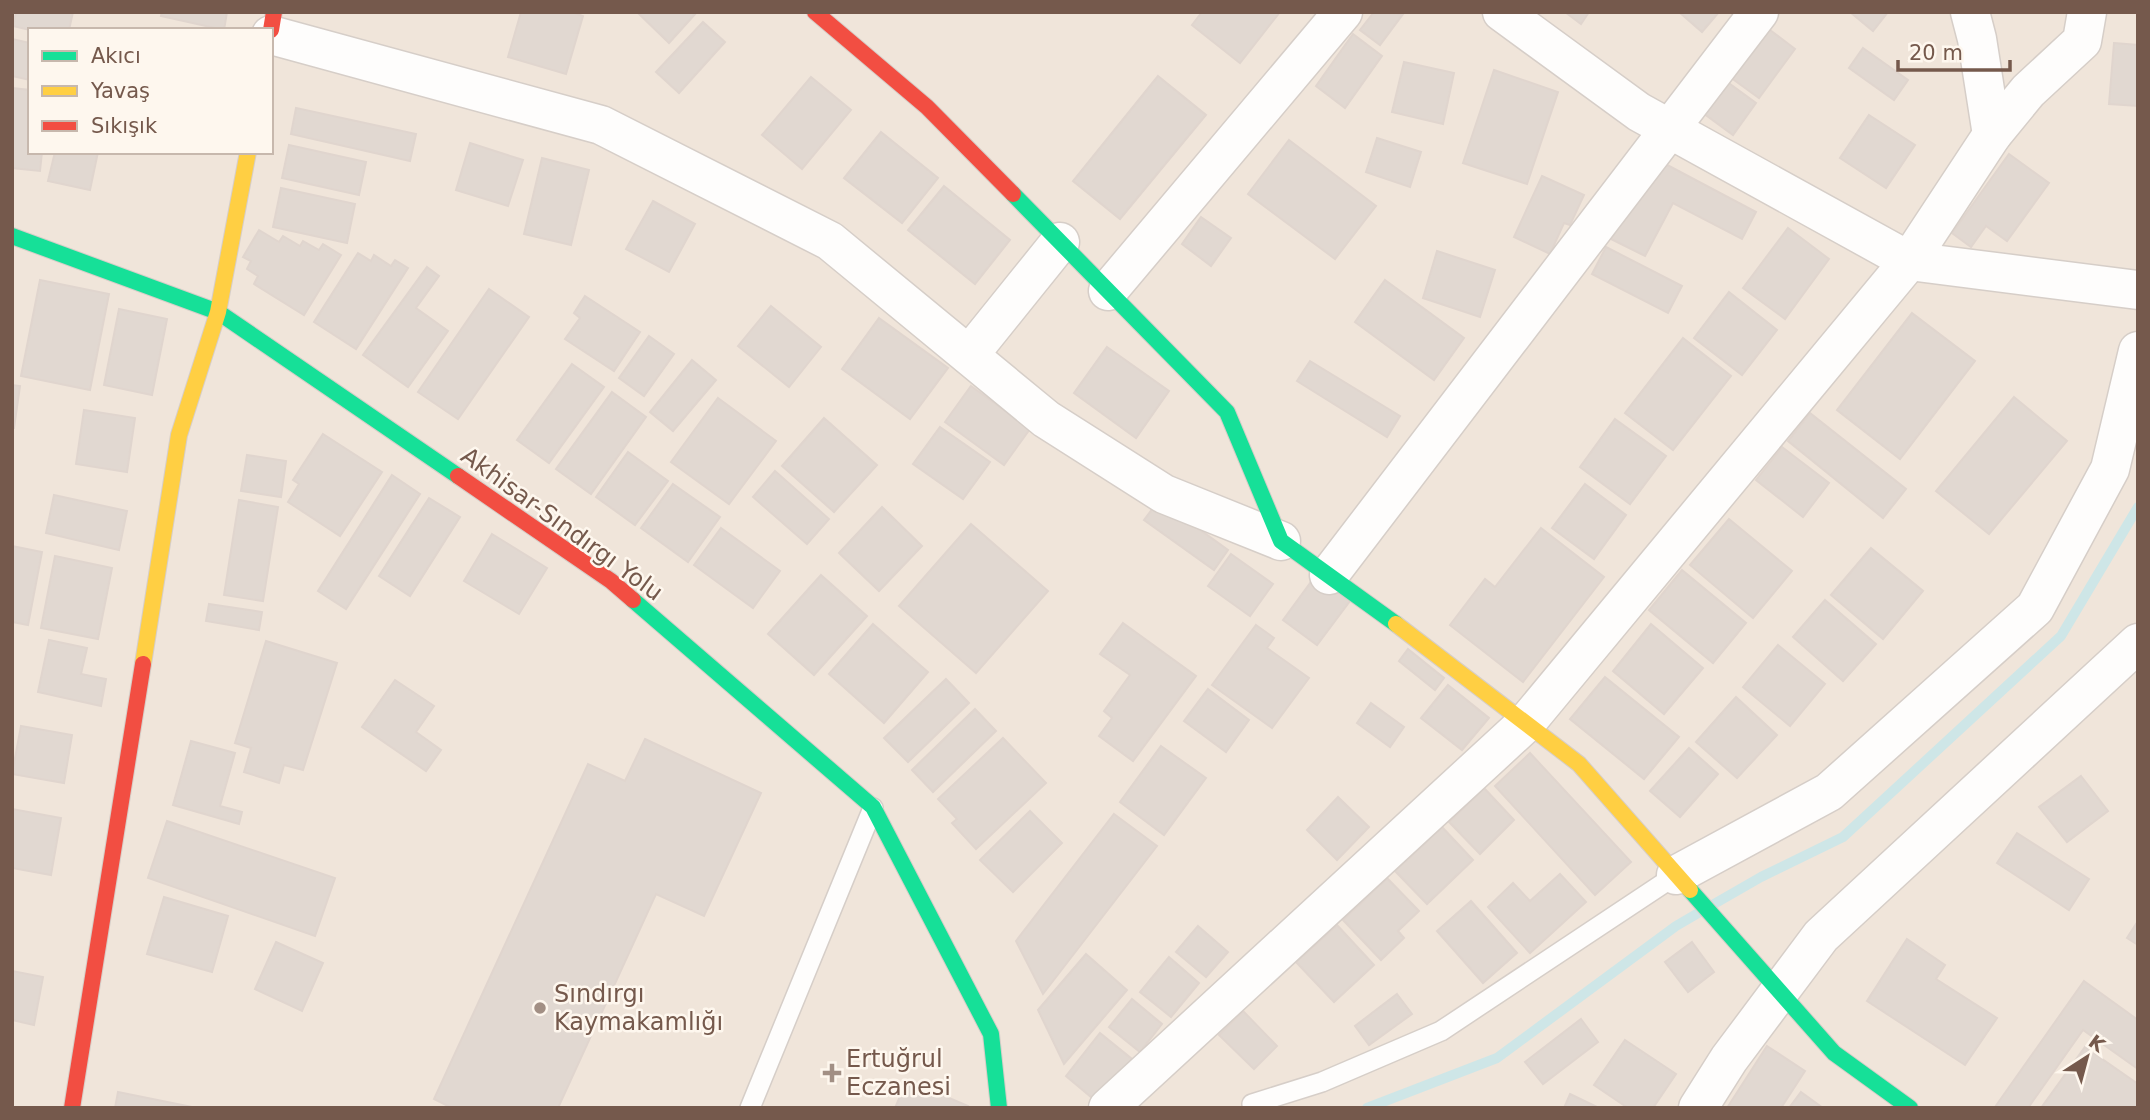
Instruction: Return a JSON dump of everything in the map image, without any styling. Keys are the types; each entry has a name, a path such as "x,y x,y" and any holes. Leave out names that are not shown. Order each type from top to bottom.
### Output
{"street":[{"path":"815,12 927,107 1227,412 1282,541"},
{"path":"1108,291 1343,12"},
{"path":"1502,12 1639,112 1909,261 2138,290"},
{"path":"1329,575 1759,12"},
{"path":"1970,12 1977,39 1992,135"},
{"path":"1108,1108 1526,723 1909,261 1992,135 2028,90 2082,41 2087,12"},
{"path":"273,36 601,125 830,241 1046,419 1164,494 1282,541 1579,764 1834,1053 1910,1108"},
{"path":"72,1108 179,435 218,312 248,154"},
{"name":"Akhisar-Sındırgı Yolu","path":"12,236 218,312 611,581 873,807 991,1034 999,1108"},
{"path":"969,355 1060,242"},
{"path":"1680,879 1829,792 2035,608 2110,469 2138,351"},
{"path":"1698,1108 1728,1059 1821,936 2138,643"}],"lane":[{"path":"750,1108 873,807"},
{"path":"1252,1104 1322,1082 1441,1031 1680,879"}],"shaded area":[{"path":"12,12 2138,12 2138,1108 12,1108"}],"building":[{"path":"16,12 73,12 69,28 28,30 13,26"},
{"path":"162,12 227,12 224,28 161,16"},
{"path":"521,12 572,12 583,16 566,74 508,57"},
{"path":"637,12 697,12 669,43"},
{"path":"1202,12 1280,12 1240,63 1192,25"},
{"path":"1374,12 1403,14 1380,45 1360,30"},
{"path":"1565,12 1589,12 1581,24"},
{"path":"1679,12 1719,12 1702,32"},
{"path":"1850,12 1888,12 1873,31"},
{"path":"703,22 725,42 679,93 656,72"},
{"path":"1766,27 1795,49 1759,98 1730,77"},
{"path":"1353,34 1382,56 1345,108 1316,86"},
{"path":"12,39 28,43 28,80 12,76"},
{"path":"2114,43 2138,45 2138,106 2109,104"},
{"path":"1863,48 1908,80 1894,100 1849,68"},
{"path":"1404,62 1454,73 1443,124 1392,112"},
{"path":"1494,70 1558,92 1527,184 1463,163"},
{"path":"1158,76 1206,115 1120,219 1073,181"},
{"path":"811,77 851,110 802,169 762,135"},
{"path":"1726,81 1756,103 1733,135 1703,113"},
{"path":"12,88 28,90 28,154 42,154 40,171 12,168"},
{"path":"296,108 416,134 410,161 291,134"},
{"path":"1869,115 1915,145 1886,188 1840,158"},
{"path":"881,132 938,178 902,223 844,178"},
{"path":"1377,138 1421,152 1410,187 1366,172"},
{"path":"1289,140 1376,206 1335,259 1248,194"},
{"path":"470,143 523,160 508,206 456,190"},
{"path":"289,145 366,162 359,195 282,178"},
{"path":"55,154 98,154 90,190 48,181"},
{"path":"2009,154 2049,183 2007,241 1986,226 1971,247 1952,233"},
{"path":"542,158 589,170 571,245 524,234"},
{"path":"1654,158 1756,212 1742,239 1673,203 1645,256 1611,239"},
{"path":"1542,176 1584,195 1570,225 1564,223 1550,254 1514,237"},
{"path":"944,186 1010,240 975,284 908,230"},
{"path":"281,188 355,204 347,243 273,227"},
{"path":"653,201 695,224 669,272 626,249"},
{"path":"1201,217 1231,238 1211,266 1182,244"},
{"path":"1788,228 1829,259 1785,319 1743,288"},
{"path":"259,230 279,242 283,236 300,246 303,241 319,250 323,244 341,255 304,315 254,284 258,276 247,269 251,261 243,257"},
{"path":"1606,247 1682,286 1668,313 1592,274"},
{"path":"1437,251 1495,270 1480,317 1423,298"},
{"path":"358,253 371,261 374,255 391,266 395,260 408,268 356,349 314,322"},
{"path":"427,267 439,276 416,308 448,331 408,387 363,355"},
{"path":"40,280 109,294 90,390 21,376"},
{"path":"1385,280 1464,338 1434,380 1355,322"},
{"path":"489,289 529,317 458,419 418,392"},
{"path":"1729,292 1777,330 1742,375 1694,338"},
{"path":"585,296 640,332 614,371 565,339 580,318 574,313"},
{"path":"771,306 821,347 789,387 738,346"},
{"path":"119,309 167,319 152,395 104,385"},
{"path":"1912,313 1975,361 1900,459 1837,410"},
{"path":"879,318 948,368 910,419 842,369"},
{"path":"649,336 674,354 644,396 619,378"},
{"path":"1683,338 1731,376 1673,450 1625,413"},
{"path":"1107,347 1169,391 1136,438 1074,393"},
{"path":"692,360 716,380 673,431 650,412"},
{"path":"1310,361 1400,416 1387,437 1297,381"},
{"path":"572,364 604,387 549,463 517,440"},
{"path":"12,385 20,386 14,428 12,428"},
{"path":"971,386 1030,429 1004,465 945,422"},
{"path":"612,392 646,417 591,494 556,469"},
{"path":"2014,397 2067,441 1989,534 1936,491"},
{"path":"718,398 776,441 729,504 671,462"},
{"path":"84,410 135,418 127,472 76,464"},
{"path":"1810,413 1906,489 1883,518 1788,441"},
{"path":"824,418 877,465 834,512 782,466"},
{"path":"1615,419 1666,456 1630,504 1580,467"},
{"path":"940,427 990,462 963,499 913,464"},
{"path":"323,434 382,472 340,536 288,502 299,484 293,480"},
{"path":"1782,447 1829,483 1803,517 1756,480"},
{"path":"628,452 668,481 635,525 596,497"},
{"path":"247,455 286,461 281,497 241,491"},
{"path":"775,471 829,519 807,544 753,497"},
{"path":"392,475 420,494 346,609 318,591"},
{"path":"673,484 720,517 688,562 641,528"},
{"path":"1585,484 1626,515 1594,559 1552,528"},
{"path":"54,495 127,511 119,550 46,533"},
{"path":"429,498 460,517 410,596 379,576"},
{"path":"239,500 278,507 263,601 224,595"},
{"path":"1159,500 1228,550 1214,570 1144,520"},
{"path":"882,507 922,546 879,591 839,553"},
{"path":"1729,519 1792,571 1753,618 1690,565"},
{"path":"971,524 1048,591 976,673 899,606"},
{"path":"721,528 780,571 753,608 694,565"},
{"path":"1541,528 1604,577 1523,682 1450,625 1485,579 1495,587"},
{"path":"492,534 547,568 519,614 464,581"},
{"path":"12,546 42,552 28,625 12,622"},
{"path":"1871,548 1923,591 1883,639 1831,595"},
{"path":"1231,554 1273,584 1250,616 1208,586"},
{"path":"55,556 112,568 98,639 41,628"},
{"path":"1682,570 1746,623 1713,663 1649,610"},
{"path":"1319,571 1353,597 1317,645 1283,620"},
{"path":"821,575 867,616 814,675 768,634"},
{"path":"1825,600 1876,644 1843,681 1793,637"},
{"path":"209,604 262,612 259,630 206,621"},
{"path":"1123,623 1196,676 1133,761 1099,736 1112,718 1104,711 1130,675 1100,654"},
{"path":"873,624 928,672 884,723 829,674"},
{"path":"1651,624 1703,668 1664,714 1613,671"},
{"path":"1256,625 1274,638 1267,648 1309,678 1272,728 1212,685"},
{"path":"49,640 87,648 81,674 106,679 101,706 38,692"},
{"path":"266,641 337,663 303,770 284,765 279,783 244,772 251,748 235,743"},
{"path":"1778,645 1825,684 1790,726 1743,687"},
{"path":"1408,649 1444,678 1435,690 1399,661"},
{"path":"1605,677 1679,737 1644,779 1570,719"},
{"path":"946,679 969,703 908,762 884,738"},
{"path":"395,680 434,706 416,732 441,750 426,771 362,727"},
{"path":"1448,685 1489,718 1462,750 1421,718"},
{"path":"1208,689 1249,720 1226,752 1184,721"},
{"path":"1736,697 1777,735 1737,778 1696,742"},
{"path":"1371,703 1404,727 1390,747 1357,723"},
{"path":"975,709 996,731 933,792 912,770"},
{"path":"21,726 72,735 64,783 12,774"},
{"path":"1003,738 1046,783 976,849 952,823 957,819 938,799"},
{"name":"Sındırgı Kaymakamlığı","path":"645,739 761,793 704,916 656,894 558,1108 452,1108 434,1099 588,764 625,781"},
{"path":"191,741 235,753 220,806 242,812 239,824 173,805"},
{"path":"1161,746 1206,778 1164,835 1120,802"},
{"path":"1689,748 1718,774 1680,817 1650,791"},
{"path":"1530,753 1631,862 1595,895 1495,786"},
{"path":"2081,776 2108,811 2067,842 2039,807"},
{"path":"1484,788 1514,820 1480,854 1449,822"},
{"path":"1338,797 1369,827 1337,860 1307,830"},
{"path":"12,809 61,818 51,875 12,868"},
{"path":"1030,811 1062,843 1013,892 980,860"},
{"path":"1114,814 1157,846 1043,994 1016,941"},
{"path":"167,821 335,878 315,936 148,878"},
{"path":"1442,827 1473,860 1427,904 1395,871"},
{"path":"2017,833 2089,879 2069,910 1997,863"},
{"path":"1560,874 1586,902 1530,953 1488,907 1513,883 1530,901"},
{"path":"1387,878 1419,911 1398,931 1404,938 1381,960 1343,920"},
{"path":"164,897 228,916 212,972 147,954"},
{"path":"1471,901 1517,953 1483,983 1437,931"},
{"path":"2138,921 2138,945 2127,938"},
{"path":"1337,925 1374,965 1334,1002 1296,962"},
{"path":"1198,926 1228,952 1206,977 1176,952"},
{"path":"1907,939 1945,965 1936,979 1997,1018 1965,1065 1867,1001"},
{"path":"276,942 323,963 302,1011 255,989"},
{"path":"1692,942 1714,972 1688,992 1665,962"},
{"path":"1086,954 1127,990 1064,1064 1038,1010"},
{"path":"1169,957 1199,983 1171,1017 1140,992"},
{"path":"12,971 43,977 34,1025 12,1020"},
{"path":"2084,981 2138,1020 2138,1069 2083,1030 2028,1108 1995,1107"},
{"path":"1397,994 1412,1014 1369,1045 1355,1026"},
{"path":"1132,999 1162,1024 1140,1052 1109,1027"},
{"path":"1243,1011 1277,1046 1254,1069 1219,1035"},
{"path":"1581,1019 1598,1042 1543,1084 1525,1062"},
{"path":"1100,1033 1132,1059 1097,1102 1066,1076"},
{"path":"1625,1040 1676,1074 1653,1108 1628,1108 1594,1085"},
{"path":"1767,1046 1805,1071 1781,1108 1727,1108"},
{"path":"2085,1047 2138,1084 2138,1108 2041,1108"},
{"path":"907,1080 968,1106 895,1108"},
{"path":"118,1092 197,1108 115,1108"},
{"path":"1801,1092 1823,1108 1789,1108"},
{"path":"1570,1094 1599,1108 1564,1108"}],"waterway":[{"path":"1714,904 1761,877 1843,837 2061,636 2138,507"},
{"path":"1367,1108 1497,1058 1676,926 1700,912"}],"traffic: fast":[{"path":"1013,194 1227,412 1281,541 1396,624"},
{"path":"12,236 218,312 458,476"},
{"path":"633,600 873,807 991,1034 999,1108"},
{"path":"1690,890 1834,1053 1910,1108"}],"traffic: slow":[{"path":"143,664 179,435 218,312 248,154"},
{"path":"1396,624 1579,764 1690,890"}],"traffic: jam":[{"path":"271,28 274,12"},
{"path":"815,12 927,107 1013,194"},
{"path":"458,476 611,581 633,600"},
{"path":"72,1108 143,664"}],"place":[{"name":"Sındırgı Kaymakamlığı","path":"540,1008"},
{"name":"Ertuğrul Eczanesi","path":"832,1073"}]}
